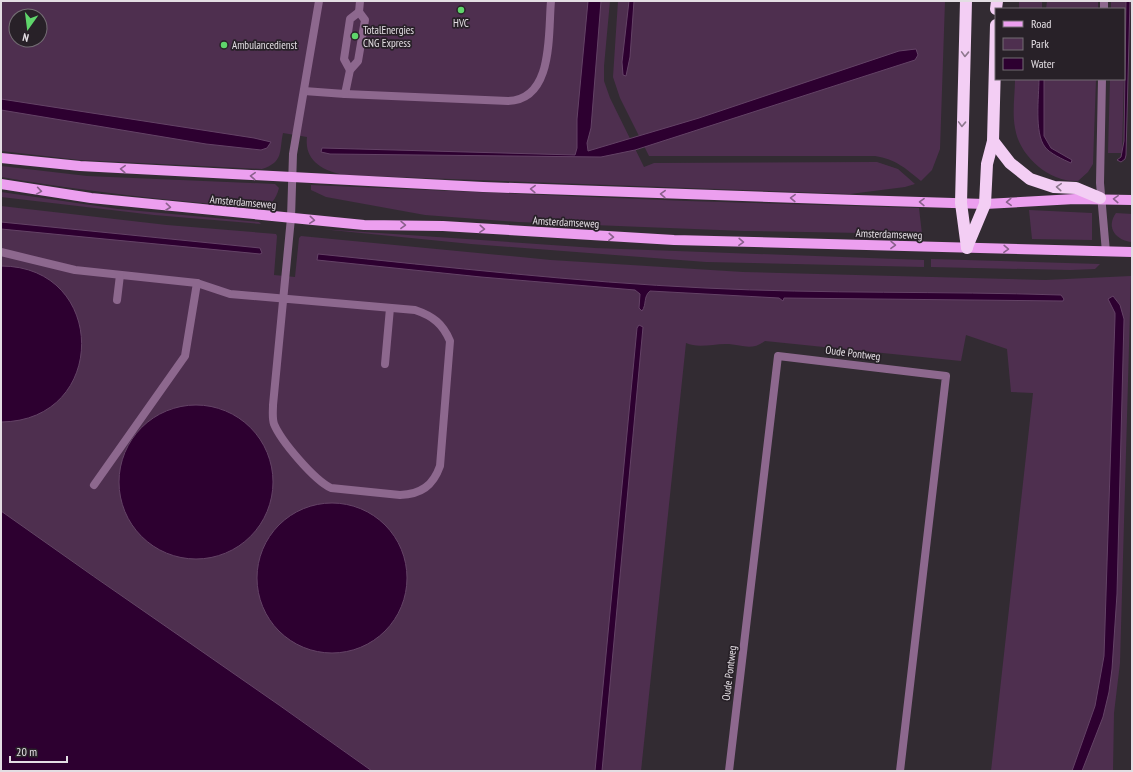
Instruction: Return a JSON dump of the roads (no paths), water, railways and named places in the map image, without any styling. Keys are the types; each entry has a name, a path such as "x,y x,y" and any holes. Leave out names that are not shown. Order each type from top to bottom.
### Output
{"highway":[{"path":"966,1 962,203 967,248"},
{"path":"967,248 985,204 987,164 993,141 995,63"},
{"path":"993,141 1010,163 1030,179 1054,186 1076,188 1100,198"}],"main road":[{"path":"1,158 80,166 292,178 582,191 985,204 1100,198 1132,200"},
{"name":"Amsterdamseweg","path":"1,184 91,198 364,225 443,226 674,240 1132,252"}],"street":[{"path":"1,252 75,270 196,283 230,294 282,298 415,310 429,315 439,322 446,331 450,341 440,466 436,477 430,486 411,495 331,488 322,484 314,476 279,434 273,422 273,405 282,298 291,218 292,178 296,135 319,1"},
{"path":"346,94 350,70 358,61 365,20 359,12 360,1"},
{"path":"304,91 508,101 521,100 536,88 544,72 551,1"},
{"path":"350,70 344,59 350,19 359,12"},
{"path":"1102,80 1100,198 1106,252"},
{"path":"117,300 120,275"},
{"path":"94,485 185,356 196,283"},
{"path":"385,364 390,308"},
{"name":"Oude Pontweg","path":"729,771 778,356 946,376 900,771"}],"water":[{"path":"588,1 601,1 591,128 587,143 588,151 699,118 899,51 916,49 918,55 915,60 635,150 601,157 330,154 321,152 322,148 575,155 577,148 577,119"},
{"path":"629,1 634,1 630,57 626,76 623,75 622,62"},
{"path":"1126,1 1130,1 1126,155 1125,159 1121,162 1117,160 1121,157 1124,141"},
{"path":"1039,80 1044,80 1044,136 1051,148 1072,160 1071,163 1050,152 1045,147 1039,133"},
{"path":"1,99 254,138 271,142 267,148 261,150 206,144 1,110"},
{"path":"1,222 260,248 262,253 1,229"},
{"path":"318,254 512,274 705,288 794,291 1061,295 1064,299 1063,301 784,298 783,301 779,298 650,291 646,296 642,311 639,308 640,294 635,290 481,277 317,260"},
{"path":"1,266 36,273 61,290 76,315 82,344 77,372 62,397 36,415 1,422"},
{"path":"1113,296 1120,305 1124,319 1117,594 1112,669 1109,692 1103,717 1082,771 1072,771 1095,706 1104,656 1115,317 1115,313 1108,299"},
{"path":"639,325 643,327 602,771 595,771 637,328"},
{"path":"196,405 225,411 239,418 255,433 260,439 267,453 273,482 267,511 260,525 245,541 239,546 225,553 196,559 167,553 153,546 137,531 132,525 125,511 119,482 125,453 132,439 147,423 153,418 167,411"},
{"path":"332,503 354,506 374,516 385,525 394,536 404,556 407,578 404,600 394,620 385,631 374,640 354,650 332,653 310,650 290,640 279,631 270,620 260,600 257,578 260,556 270,536 279,525 290,516 310,506"},
{"path":"1,511 280,706 372,771 1,771"}],"place":[{"name":"HVC","path":"461,10"},
{"name":"TotalEnergies CNG Express","path":"355,36"},
{"name":"Ambulancedienst","path":"224,45"}]}
